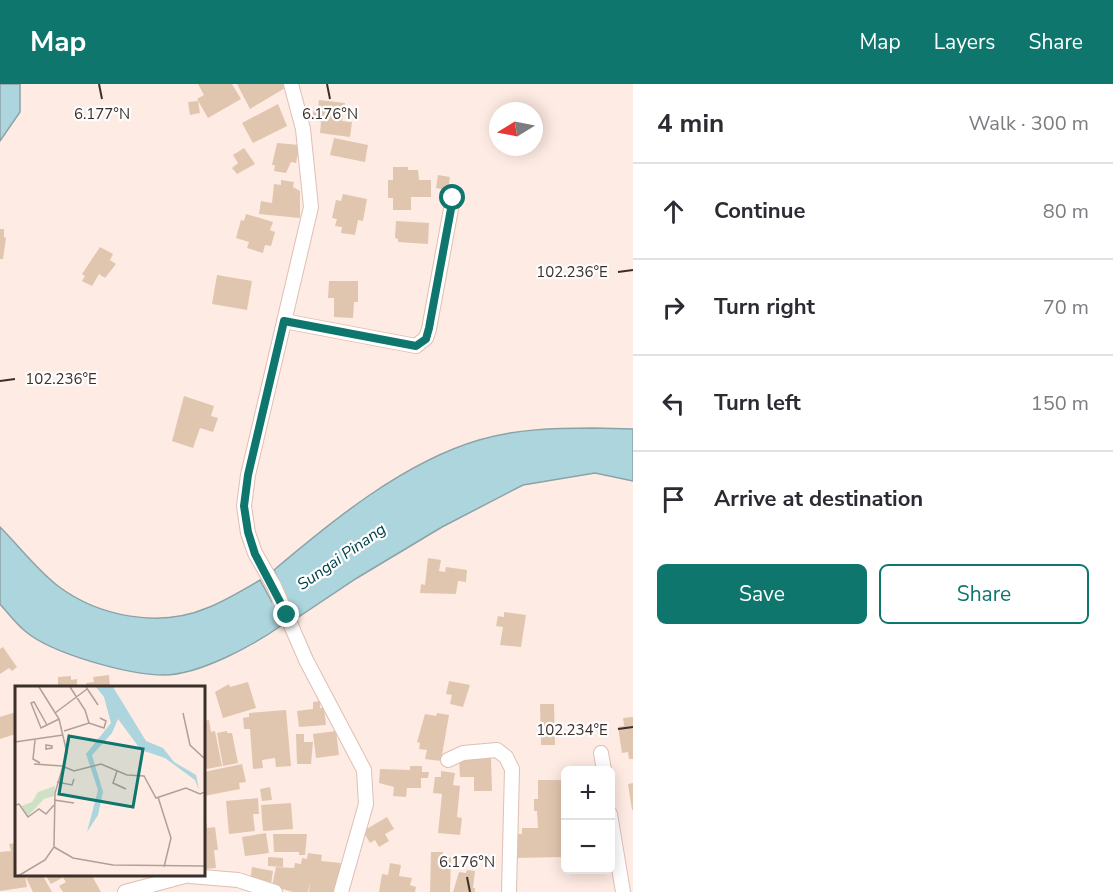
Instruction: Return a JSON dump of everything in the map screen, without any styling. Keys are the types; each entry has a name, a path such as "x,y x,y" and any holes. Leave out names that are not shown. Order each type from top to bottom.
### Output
{"street":[{"path":"291,84 303,129 311,207 248,475 244,506 248,532 255,554 274,586 306,660 364,770 367,783 366,804 341,892"},
{"path":"284,321 416,346 426,339 453,198"},
{"path":"448,760 463,753 497,750 506,757 512,769 509,892"},
{"path":"601,753 603,766"},
{"path":"611,820 622,892"},
{"path":"125,892 184,877"},
{"path":"200,877 238,880 275,892"}],"water":[{"path":"0,84 20,84 20,112 0,141"},
{"name":"Sungai Pinang","path":"593,428 633,429 633,481 595,473 523,485 442,527 357,578 297,618 290,605 276,613 282,625 242,650 193,670 178,674 149,674 92,662 53,648 37,639 15,622 0,604 0,527 50,580 74,597 111,612 150,618 189,614 220,602 260,580 272,602 285,595 274,570 370,494 424,463 451,450 507,433"}],"building":[{"path":"198,84 232,84 241,99 208,118 197,99 204,95"},
{"path":"237,84 286,84 283,86 285,88 250,109"},
{"path":"319,100 345,103 342,121 352,122 350,137 320,133 321,122 312,120 314,108 318,108"},
{"path":"198,101 200,113 190,115 188,102"},
{"path":"278,104 287,126 253,143 242,123"},
{"path":"334,138 368,145 365,162 330,155"},
{"path":"277,143 300,145 296,163 291,162 286,173 274,171 275,165 272,165"},
{"path":"244,148 255,164 237,174 232,168 238,163 233,155"},
{"path":"393,167 418,170 419,180 431,180 431,197 411,197 411,210 393,210 393,198 388,198 388,180 393,180"},
{"path":"438,175 450,177 448,190 436,188"},
{"path":"281,180 294,182 293,187 300,191 300,218 259,214 261,201 272,203 274,184 281,185"},
{"path":"343,194 367,199 363,221 358,220 355,235 341,233 342,227 335,226 337,219 332,218 336,200 341,201"},
{"path":"246,214 273,222 270,230 275,232 271,246 265,245 263,253 247,248 249,242 236,238 241,220 244,221"},
{"path":"396,221 429,223 428,244 398,242 395,238"},
{"path":"0,229 4,229 6,238 3,259 0,259"},
{"path":"100,247 113,254 110,260 116,264 105,278 99,274 92,286 82,281 85,276 82,274"},
{"path":"217,275 252,281 247,310 212,304"},
{"path":"329,281 358,281 358,302 354,302 353,318 334,317 334,298 328,298"},
{"path":"184,396 214,406 211,416 218,418 213,432 200,428 193,448 172,441"},
{"path":"428,558 441,560 439,571 445,572 446,567 467,570 466,582 458,581 456,594 420,593 421,584 425,585"},
{"path":"504,612 526,615 521,647 500,645 503,627 496,626 498,616 504,617"},
{"path":"3,647 17,667 12,671 9,668 0,674 0,649"},
{"path":"109,675 110,686 87,686 86,683 94,682 93,677"},
{"path":"71,676 71,680 77,679 77,686 58,686 58,677"},
{"path":"449,681 470,685 463,707 450,704 452,695 446,694"},
{"path":"248,682 256,708 223,718 215,692 229,684 230,687"},
{"path":"320,701 320,708 324,708 326,725 299,727 297,711 313,709 313,702"},
{"path":"540,704 554,704 555,745 541,745"},
{"path":"286,710 291,766 276,767 275,758 262,760 263,768 253,769 250,729 244,729 243,718 249,717 249,713"},
{"path":"15,712 15,734 0,739 0,717"},
{"path":"437,713 449,715 441,761 425,759 427,750 419,749 420,743 417,742 425,714 436,716"},
{"path":"633,717 633,759 629,759 628,752 622,753 618,727 624,726 623,718"},
{"path":"209,720 211,732 215,731 222,766 207,769 206,766 206,721"},
{"path":"227,731 227,733 232,733 238,763 223,766 217,733"},
{"path":"336,731 339,755 316,758 313,734"},
{"path":"296,734 304,734 304,742 313,742 311,764 297,764"},
{"path":"459,758 491,758 492,791 474,791 474,777 460,777"},
{"path":"242,764 246,782 239,783 240,789 206,796 206,772"},
{"path":"410,766 422,766 422,772 429,772 428,778 421,778 421,788 407,788 406,797 393,796 394,787 379,783 380,769 410,770"},
{"path":"441,771 455,773 453,785 460,786 457,817 462,818 460,835 438,833 442,794 433,793 435,777 441,777"},
{"path":"538,780 561,780 561,857 515,858 515,834 522,834 522,828 538,828 534,799 538,799"},
{"path":"633,783 633,810 632,810 628,784"},
{"path":"270,787 272,800 262,801 260,789"},
{"path":"258,798 259,814 253,814 255,831 229,834 226,801"},
{"path":"291,803 293,829 263,831 261,805"},
{"path":"387,817 394,829 385,834 389,841 379,847 375,840 370,843 363,831"},
{"path":"206,821 207,828 215,827 218,850 214,850 216,868 206,869"},
{"path":"266,833 269,853 245,856 242,837"},
{"path":"273,834 307,834 305,855 299,855 299,852 274,852"},
{"path":"15,843 15,877 25,877 27,887 0,891 0,852 11,851 9,844"},
{"path":"431,852 443,852 443,857 451,857 450,892 430,892"},
{"path":"308,853 322,855 321,861 341,863 335,892 309,892 310,883 308,892 293,892 272,886 276,867 294,868 295,863 301,864 302,858 307,859"},
{"path":"268,857 283,858 283,867 268,866"},
{"path":"390,863 401,865 399,876 412,878 410,885 416,887 415,892 379,892 382,874 388,875"},
{"path":"252,867 273,871 271,884 250,881"},
{"path":"467,870 475,871 473,888 475,892 453,892 459,872 466,873"},
{"path":"44,877 52,892 33,892 26,878"},
{"path":"47,877 62,877 62,878 51,884"},
{"path":"63,877 93,877 101,892 63,892 59,886 66,882"}],"route":[{"path":"287,615 274,586 255,554 248,532 244,506 248,475 284,321 353,332 416,346 426,339 453,198"}]}
